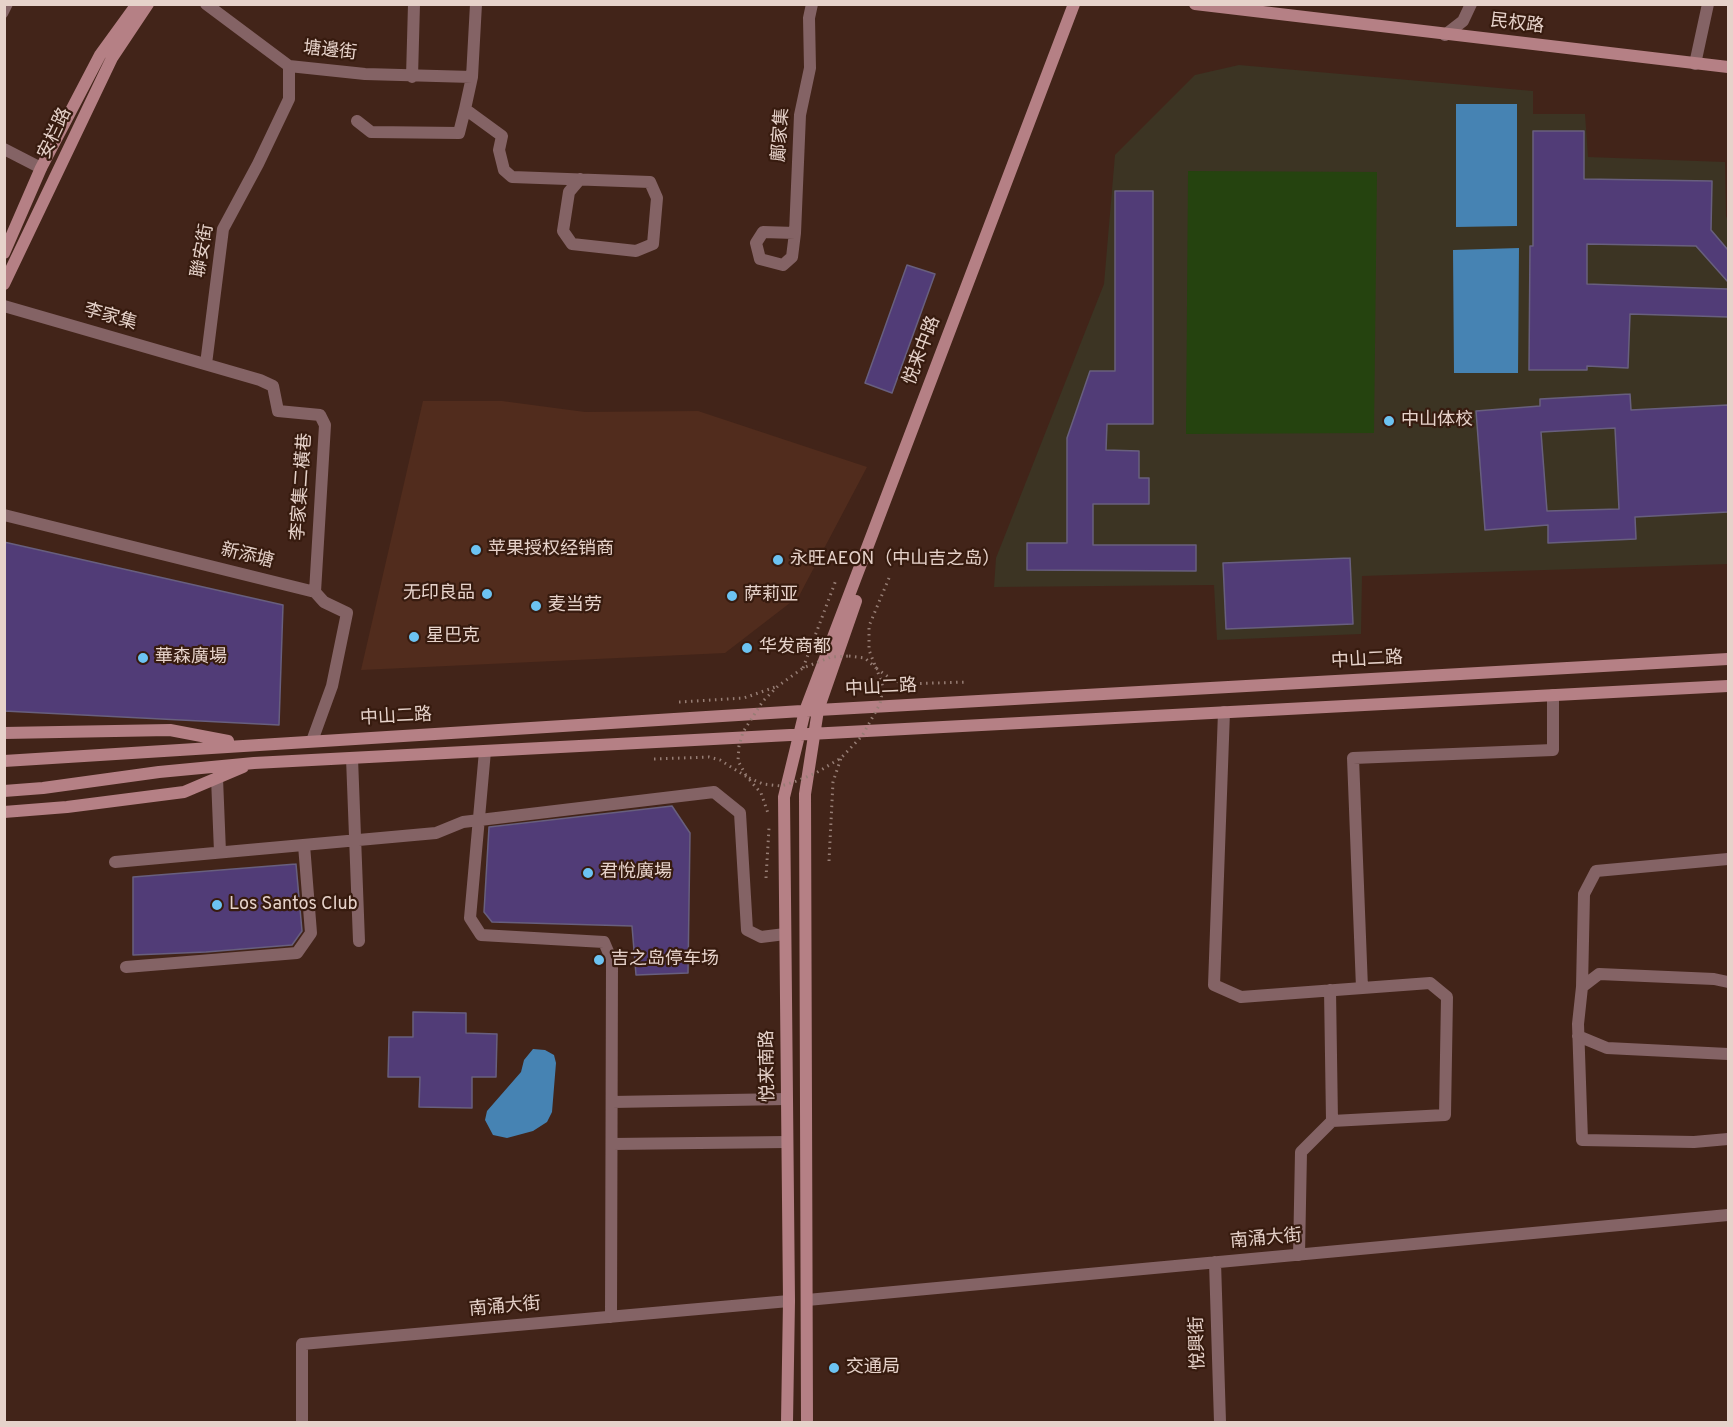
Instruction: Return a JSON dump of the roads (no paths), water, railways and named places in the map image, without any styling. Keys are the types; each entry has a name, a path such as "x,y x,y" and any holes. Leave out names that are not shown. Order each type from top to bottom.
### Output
{"main road":[{"name":"安栏路","path":"4,253 41,168 100,55 137,4"},
{"name":"安栏路","path":"4,284 112,58 148,4"},
{"name":"悦来中路","path":"805,711 1074,4"},
{"name":"悦来中路","path":"818,710 849,618 1081,4"},
{"name":"民权路","path":"1195,4 1728,67"},
{"name":"中山二路","path":"4,761 818,710 1728,659"},
{"name":"中山二路","path":"4,791 254,763 1728,686"},
{"name":"悦来南路","path":"807,1422 805,794 818,710"},
{"name":"悦来南路","path":"787,1422 789,1301 784,797 805,711"},
{"path":"4,733 170,730 247,745"},
{"path":"4,812 67,807 184,792 254,763"}],"street":[{"name":"塘邊街","path":"206,4 289,66 411,77 471,77"},
{"path":"411,77 414,4"},
{"path":"357,121 371,132 459,133 471,77 476,4"},
{"name":"鄺家集","path":"795,233 763,232 756,243 760,259 783,265 792,257 795,233 800,115 810,68 809,18 812,4"},
{"path":"1444,35 1463,21 1471,4"},
{"path":"1695,64 1708,4"},
{"name":"聯安街","path":"206,364 223,229 289,99 289,66"},
{"path":"465,109 502,136 499,150 504,170 512,177 580,179 650,182 657,198 653,244 636,251 572,244 563,231 568,192 580,179"},
{"path":"6,152 41,168"},
{"name":"李家集","path":"4,306 206,364"},
{"name":"李家集二橫巷","path":"206,364 273,386 278,411 320,415 326,425 315,592"},
{"name":"新添塘","path":"4,515 315,592 324,602 347,613 332,686 312,741"},
{"path":"1362,988 1353,758 1552,750 1552,695"},
{"path":"1224,712 1214,985 1241,997 1430,983 1447,997 1444,1115 1332,1121 1301,1152 1299,1255"},
{"path":"485,751 470,918 481,935 604,942 612,961 611,1317"},
{"path":"352,758 359,941"},
{"path":"217,778 220,852"},
{"path":"115,862 436,833 463,822 714,792 740,813 747,930 761,937 785,934"},
{"path":"126,967 297,953 311,933 304,845"},
{"path":"1728,859 1596,871 1584,894 1582,987 1578,1036 1582,1140 1694,1142 1728,1139"},
{"path":"1582,987 1599,974 1714,979 1728,982"},
{"path":"1330,990 1332,1121"},
{"path":"1578,1036 1607,1048 1728,1054"},
{"path":"612,1102 787,1099"},
{"path":"612,1144 788,1142"},
{"name":"南涌大街","path":"807,1300 1728,1215"},
{"name":"悅興街","path":"1215,1262 1220,1422"},
{"name":"南涌大街","path":"302,1422 302,1344 789,1301"}],"lane":[{"path":"4,14 9,4"}],"water":[{"path":"1456,104 1517,104 1517,226 1456,227"},
{"path":"1519,248 1518,373 1454,373 1453,250"},
{"path":"533,1049 545,1050 554,1055 556,1063 552,1112 547,1122 533,1131 507,1138 493,1135 485,1120 487,1111 521,1072 524,1060"}],"place":[{"name":"中山体校","path":"1389,421"},
{"name":"苹果授权经销商","path":"476,550"},
{"name":"永旺AEON（中山吉之岛）","path":"778,560"},
{"name":"无印良品","path":"487,594"},
{"name":"萨莉亚","path":"732,596"},
{"name":"麦当劳","path":"536,606"},
{"name":"星巴克","path":"414,637"},
{"name":"华发商都","path":"747,648"},
{"name":"華森廣場","path":"143,658"},
{"name":"君悅廣場","path":"588,873"},
{"name":"Los Santos Club","path":"217,905"},
{"name":"吉之岛停车场","path":"599,960"},
{"name":"交通局","path":"834,1368"}]}
